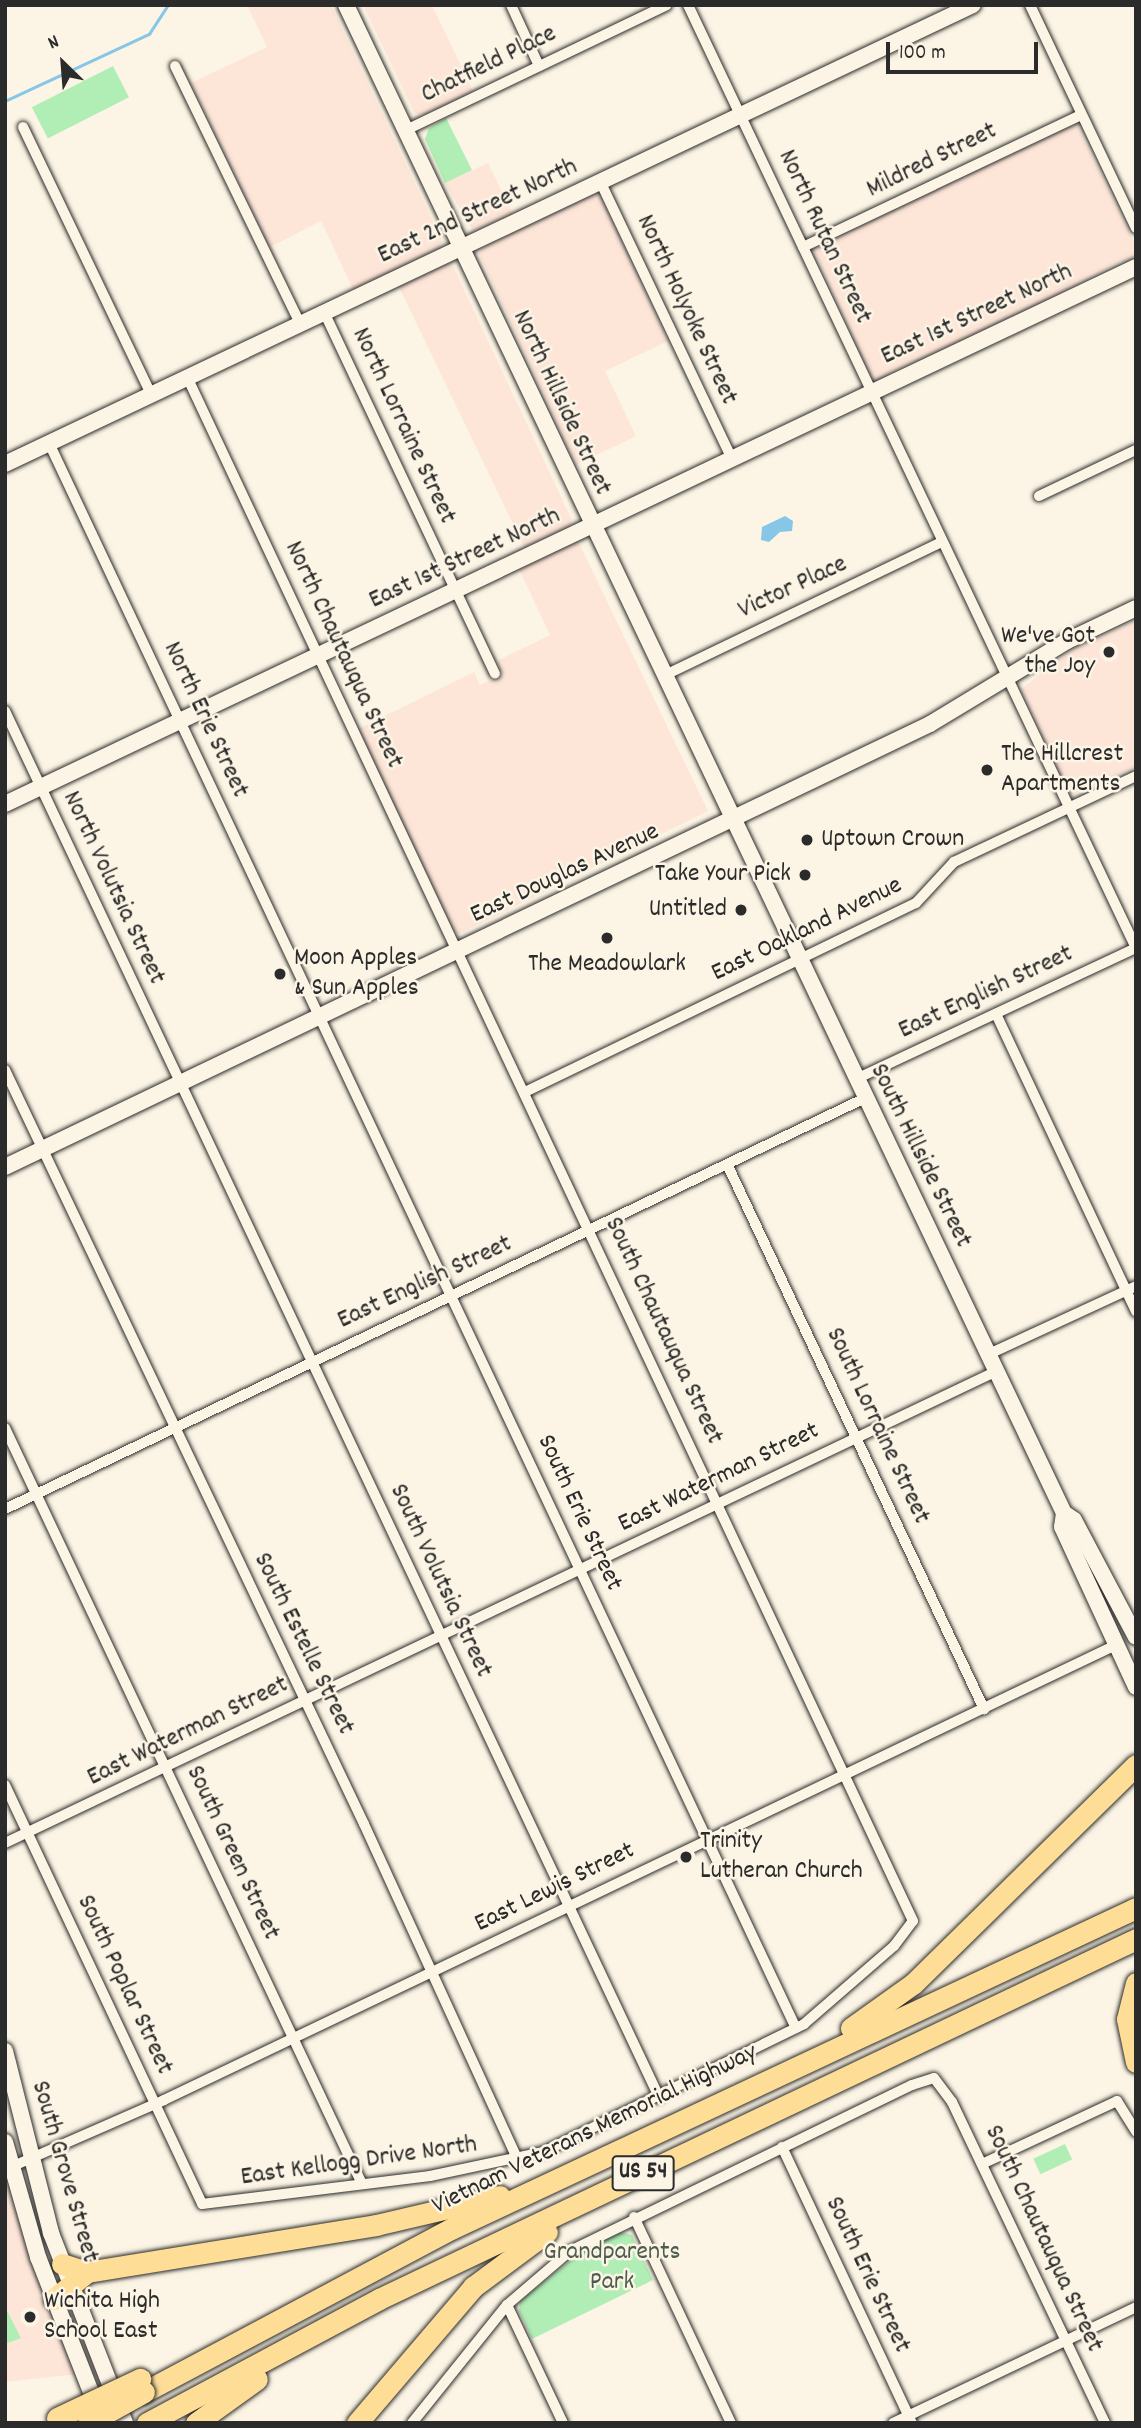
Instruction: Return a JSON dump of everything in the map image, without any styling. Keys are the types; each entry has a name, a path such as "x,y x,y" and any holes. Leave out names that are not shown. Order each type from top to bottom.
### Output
{"highway":[{"path":"771,2077 866,2019 914,1983 1133,1765"},
{"name":"Vietnam Veterans Memorial Highway","path":"142,2386 250,2335 451,2229 1136,1908"},
{"name":"US 54","path":"151,2421 379,2300 1136,1939"},
{"path":"1136,1983 1127,2019 1136,2062"},
{"path":"54,2299 73,2272 376,2224 496,2198 578,2169"},
{"path":"357,2423 473,2287 520,2249 628,2180"},
{"path":"196,2423 227,2398 379,2300"},
{"path":"52,2420 142,2386"},
{"path":"88,2423 142,2386"}],"main road":[{"name":"North Hillside Street","path":"346,5 733,821"},
{"name":"East 2nd Street North","path":"5,464 973,5"},
{"name":"East 1st Street North","path":"5,804 1136,267"},
{"name":"East Douglas Avenue","path":"5,1167 733,821 930,724 1067,641 1136,608"},
{"name":"South Hillside Street","path":"733,821 1064,1513 1074,1520 1134,1631"},
{"name":"South Hillside Street","path":"1064,1513 1062,1527 1136,1687"},
{"name":"South Grove Street","path":"5,2051 30,2160 73,2272 125,2423"},
{"name":"South Grove Street","path":"5,2142 54,2299 103,2423"}],"street":[{"path":"511,5 539,66"},
{"name":"Chatfield Place","path":"406,130 667,5"},
{"name":"North Rutan Street","path":"688,5 1136,948"},
{"path":"1030,5 1136,228"},
{"path":"175,66 300,324"},
{"name":"Mildred Street","path":"803,247 1081,115"},
{"path":"23,127 151,394"},
{"name":"North Holyoke Street","path":"600,181 732,459"},
{"name":"North Lorraine Street","path":"324,312 495,674"},
{"name":"North Chautauqua Street","path":"187,377 459,951"},
{"name":"North Erie Street","path":"49,443 318,1017"},
{"path":"1039,496 1136,450"},
{"name":"Victor Place","path":"663,676 942,542"},
{"name":"North Volutsia Street","path":"5,711 180,1084"},
{"name":"East Oakland Avenue","path":"525,1092 916,903 954,862 1136,776"},
{"name":"East English Street","path":"856,1079 1136,948"},
{"name":"South Chautauqua Street","path":"459,951 913,1921"},
{"path":"996,1014 1130,1289 1136,1312"},
{"name":"South Erie Street","path":"318,1017 796,2028"},
{"name":"South Estelle Street","path":"5,1070 433,1972 518,2160"},
{"name":"South Volutsia Street","path":"180,1084 659,2097"},
{"name":"East English Street","path":"5,1509 865,1098"},
{"name":"South Lorraine Street","path":"727,1164 984,1709"},
{"path":"989,1354 1130,1289"},
{"name":"East Waterman Street","path":"5,1843 997,1371"},
{"name":"South Green Street","path":"5,1427 362,2184"},
{"name":"East Lewis Street","path":"11,2167 155,2105 1116,1645"},
{"name":"South Poplar Street","path":"5,1785 202,2204"},
{"name":"East Kellogg Drive North","path":"202,2204 230,2204 518,2160 659,2097 796,2028 894,1947 913,1921"},
{"name":"South Chautauqua Street","path":"782,2147 934,2078 953,2102 1105,2423"},
{"path":"982,2164 1112,2102 1122,2103 1136,2132"},
{"path":"412,2423 507,2305 570,2251 634,2217 782,2147"},
{"name":"South Erie Street","path":"782,2147 911,2419"},
{"path":"634,2217 731,2423"},
{"path":"507,2305 563,2423"},
{"path":"893,2423 911,2419 1136,2307"}],"shaded area":[{"path":"247,5 331,5 442,241 438,250 354,291 321,221 270,247 191,83 267,47"},
{"path":"363,5 432,5 474,93 429,114 415,114"},
{"path":"1076,123 1136,246 1136,259 1120,262 987,331 893,371 881,381 872,380 813,248"},
{"path":"488,163 513,214 473,231 445,183"},
{"path":"594,194 601,198 668,341 605,371 636,436 576,465 479,254 483,246"},
{"path":"445,262 453,266 571,518 570,528 526,551 398,285"},
{"path":"578,541 708,811 459,934 450,927 358,729 474,672 480,685 502,675 497,661 550,635 519,569"},
{"path":"1136,620 1136,767 1070,795 1021,689 1074,649"},
{"name":"Wichita High School East","path":"5,2173 32,2260 77,2374 5,2382"}],"green space":[{"path":"113,66 129,97 48,138 32,107"},
{"path":"446,118 472,170 445,183 425,139 429,128"},
{"path":"1065,2144 1072,2159 1040,2174 1033,2159"},
{"name":"Grandparents Park","path":"616,2231 632,2235 653,2280 532,2339 519,2311 520,2301 575,2257"},
{"path":"5,2307 21,2338 5,2344"}],"water":[{"path":"785,516 793,521 792,531 780,532 769,542 761,540 762,527"}],"waterway":[{"path":"5,101 149,34 168,5"}],"place":[{"name":"We've Got the Joy","path":"1109,652"},
{"name":"The Hillcrest Apartments","path":"987,770"},
{"name":"Uptown Crown","path":"807,840"},
{"name":"Take Your Pick","path":"805,875"},
{"name":"Untitled","path":"741,910"},
{"name":"The Meadowlark","path":"607,938"},
{"name":"Moon Apples & Sun Apples","path":"280,974"},
{"name":"Trinity Lutheran Church","path":"686,1857"},
{"name":"Wichita High School East","path":"30,2317"}]}
